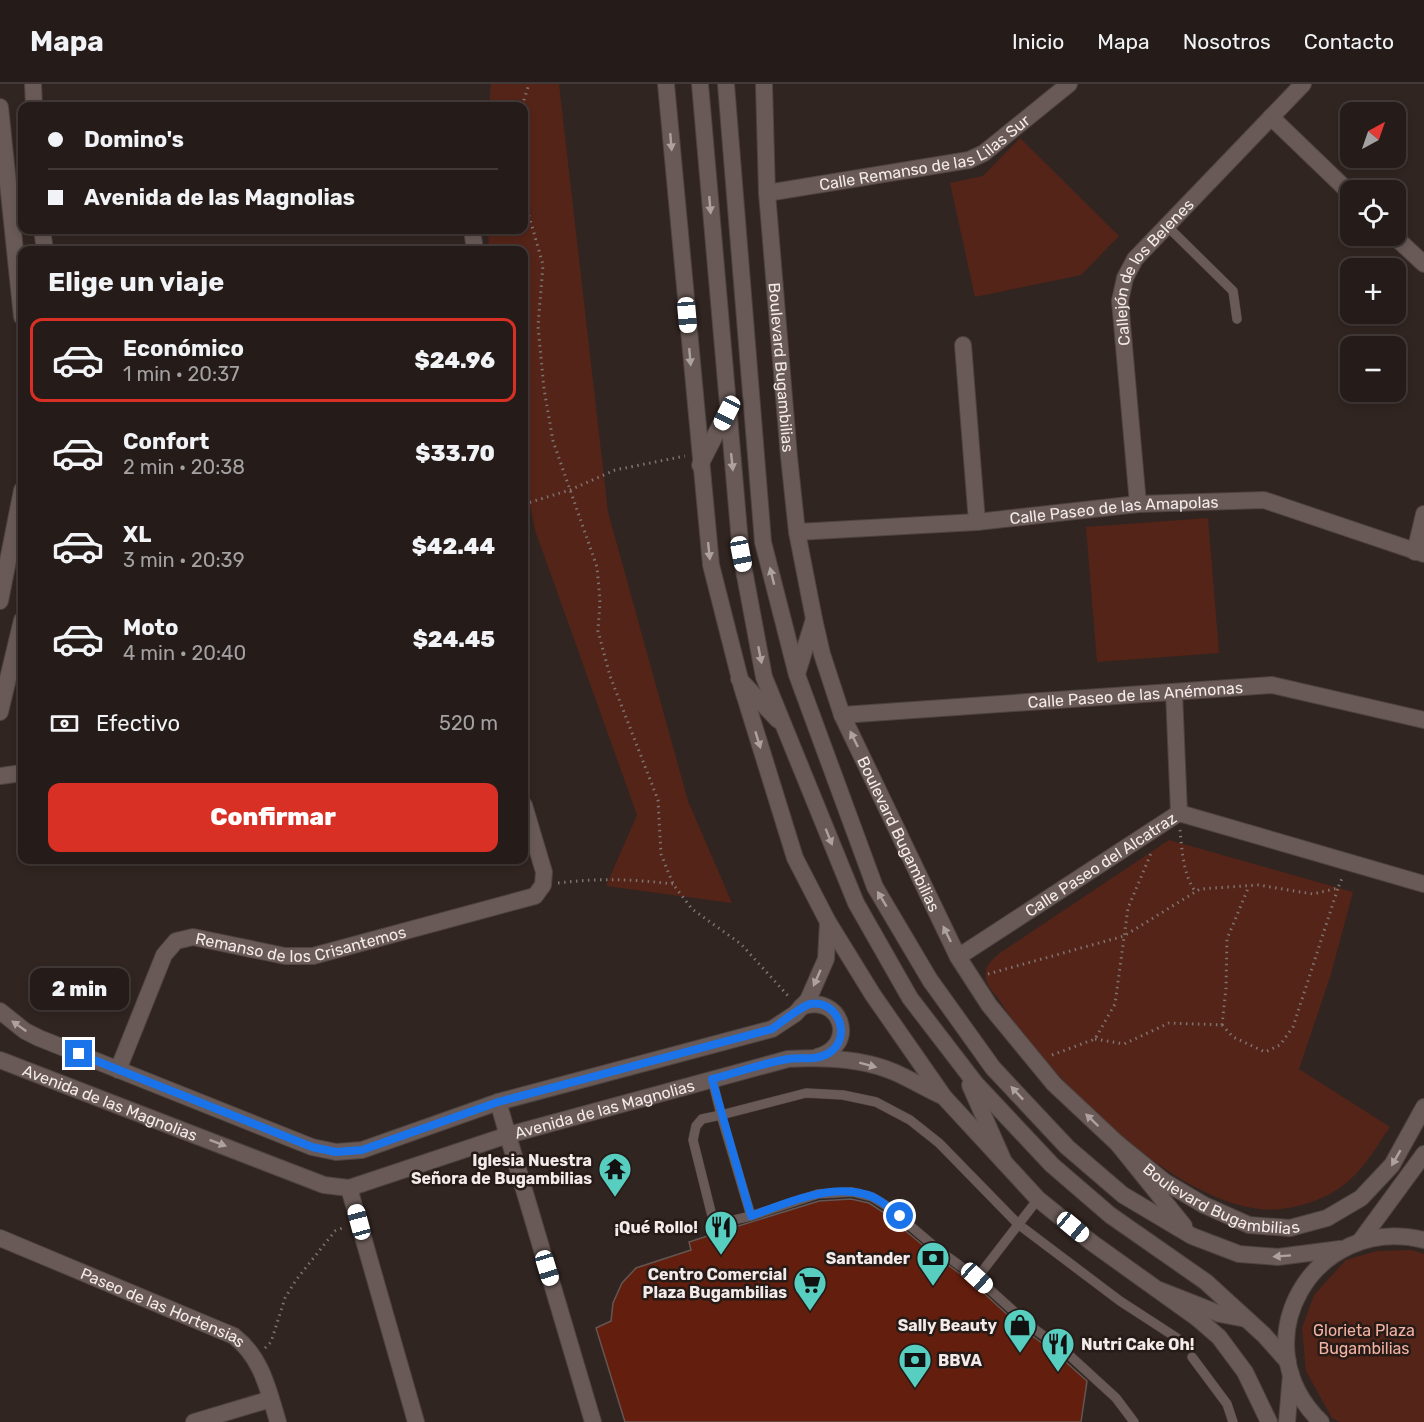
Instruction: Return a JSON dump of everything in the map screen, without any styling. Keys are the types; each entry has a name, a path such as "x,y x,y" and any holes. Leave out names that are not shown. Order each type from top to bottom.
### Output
{"street":[{"path":"33,84 34,102"},
{"path":"666,84 711,565 739,679 795,858 828,922 873,995 944,1097 1038,1198 1091,1242 1197,1318 1219,1337 1245,1372 1269,1422"},
{"path":"700,84 741,554 764,678 856,903 910,998 976,1084 1052,1165 1110,1215 1206,1281 1248,1319 1289,1368 1302,1399 1319,1422"},
{"name":"Boulevard Bugambilias","path":"726,84 763,542 797,675 875,887 930,980 993,1068 1067,1147 1123,1195 1192,1236 1239,1254 1278,1257 1340,1249"},
{"name":"Boulevard Bugambilias","path":"764,84 767,193 797,532 822,654 842,715 958,957 972,979 989,1005 1054,1084 1118,1144 1165,1182 1204,1205 1249,1225 1290,1228 1327,1218 1361,1198 1392,1165 1424,1107"},
{"name":"Calle Remanso de las Lilas Sur","path":"767,193 969,160 984,153 1069,84"},
{"name":"Callejón de los Belenes","path":"1138,504 1120,301 1121,289 1129,268 1135,259 1303,84"},
{"path":"0,107 18,279"},
{"path":"1271,117 1340,183"},
{"path":"1405,246 1424,264"},
{"path":"963,345 976,522"},
{"path":"700,459 727,413"},
{"name":"Calle Paseo de las Amapolas","path":"797,532 976,522 1138,504 1264,500 1419,553"},
{"path":"0,602 18,510"},
{"path":"1419,553 1424,514"},
{"path":"797,675 814,619"},
{"path":"0,712 18,637"},
{"path":"739,679 784,727"},
{"name":"Calle Paseo de las Anémonas","path":"842,715 1272,685 1424,720"},
{"path":"1174,692 1179,813"},
{"path":"0,776 18,774"},
{"name":"Calle Paseo del Alcatraz","path":"958,957 1179,813 1424,884"},
{"path":"528,818 544,872 543,885"},
{"name":"Remanso de los Crisantemos","path":"118,1070 164,955 171,944 182,938 193,937 285,956 313,956 535,896 543,885"},
{"name":"Avenida de las Magnolias","path":"0,1011 25,1031 312,1147 336,1152 362,1150 498,1102 772,1029 795,1014 807,1000 826,959 828,922"},
{"path":"801,1007 824,1005 831,1009 840,1022 841,1030 837,1045 832,1051 817,1058"},
{"name":"Avenida de las Magnolias","path":"0,1060 324,1185 349,1188 508,1135 788,1059 817,1058 853,1061 893,1071 944,1097"},
{"path":"962,1065 1004,1162"},
{"path":"498,1102 593,1422"},
{"path":"1118,1144 1192,1236"},
{"path":"1361,1240 1424,1154"},
{"path":"349,1188 416,1422"},
{"path":"1287,1422 1289,1368 1286,1336 1291,1310 1302,1286 1319,1265 1340,1249 1361,1240 1384,1235 1408,1236 1424,1240"},
{"name":"Paseo de las Hortensias","path":"0,1238 224,1331 243,1343 256,1358 264,1374 278,1422"},
{"path":"1159,1290 1220,1314 1248,1319"},
{"path":"194,1422 271,1399"}],"lane":[{"path":"1167,226 1233,291 1237,319"},
{"path":"712,1079 751,1216"},
{"path":"1134,1422 1127,1410 1095,1377 1068,1354 1028,1324 977,1278 941,1252 887,1206 865,1194 842,1191 818,1194 751,1216 721,1223 712,1216 693,1140 696,1126 702,1119 806,1093 843,1095 876,1102 910,1120 939,1143 1018,1224 1120,1301 1177,1338 1185,1347"},
{"path":"977,1278 1038,1198"},
{"path":"1192,1357 1227,1404 1233,1422"}],"path":[{"path":"523,102 529,84"},
{"path":"528,212 543,265 538,326 544,389 553,441 597,567 600,600 598,631 610,676 658,800 661,854 673,884 692,909 741,945 782,992 801,1007"},
{"path":"528,503 570,490 615,470 700,459"},
{"path":"1179,813 1183,857 1195,891"},
{"path":"1095,1039 1115,1004 1128,908 1155,846"},
{"path":"1036,1062 1095,1039 1124,1044 1169,1023 1222,1026 1233,1037 1265,1052 1280,1045 1293,1027 1326,931 1338,888 1350,863"},
{"path":"543,885 591,879 621,879 673,884"},
{"path":"972,979 1125,936 1200,889 1258,885 1313,894 1338,888"},
{"path":"1222,1026 1226,988 1227,939 1249,886"},
{"path":"256,1358 271,1342 285,1298 296,1280 335,1231 359,1222"}],"green space":[{"path":"491,84 559,84 608,512 688,801 732,903 606,886 637,815 535,530 528,496 528,246 489,246 488,234 528,234 528,102 489,102"},
{"path":"1020,138 1119,236 1081,275 975,297 950,183 983,176"},
{"path":"1208,518 1219,653 1097,662 1086,527"},
{"path":"1169,840 1353,892 1331,974 1299,1069 1390,1127 1354,1175 1338,1189 1321,1198 1291,1208 1260,1209 1232,1203 1175,1175 1121,1135 1074,1091 1024,1035 988,984 985,975 987,967 1000,953"},
{"name":"Glorieta Plaza Bugambilias","path":"1412,1250 1424,1254 1424,1422 1340,1422 1332,1418 1306,1371 1302,1328 1314,1295 1346,1260 1377,1251"}],"building":[{"name":"Centro Comercial Plaza Bugambilias","path":"851,1199 869,1203 883,1212 937,1257 973,1283 1023,1329 1058,1355 1087,1381 1081,1422 625,1422 596,1328 611,1321 613,1303 622,1283 636,1268 691,1250 689,1242 735,1227 819,1201"}],"place":[{"name":"Iglesia Nuestra Señora de Bugambilias","path":"615,1198"},
{"name":"¡Qué Rollo!","path":"721,1256"},
{"name":"Santander","path":"933,1287"},
{"name":"Centro Comercial Plaza Bugambilias","path":"810,1312"},
{"name":"Sally Beauty","path":"1020,1354"},
{"name":"Nutri Cake Oh!","path":"1058,1373"},
{"name":"BBVA","path":"915,1389"}],"route":[{"path":"79,1054 312,1147 336,1152 362,1150 498,1102 772,1029 795,1014 801,1007 808,1004 824,1005 831,1009 840,1022 840,1038 832,1051 817,1058 788,1059 712,1079 751,1216 818,1194 842,1191 872,1197 900,1216"}]}
